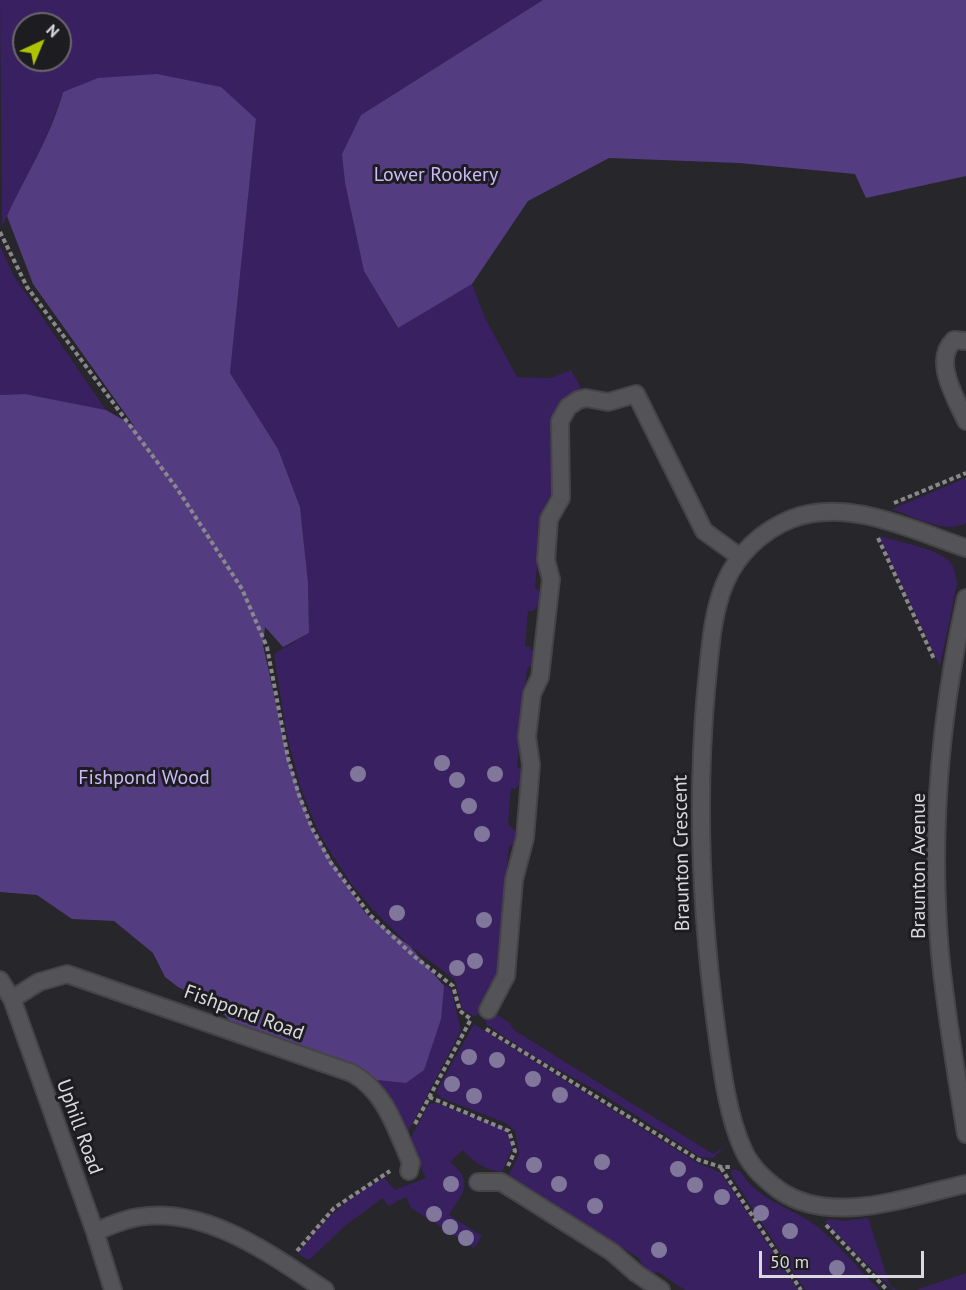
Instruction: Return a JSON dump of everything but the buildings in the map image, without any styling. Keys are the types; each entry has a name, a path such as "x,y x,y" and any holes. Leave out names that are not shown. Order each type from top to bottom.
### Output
{"street":[{"path":"966,341 954,340 947,346 944,356 945,369 966,421"},
{"path":"488,1010 506,976 514,880 525,838 531,765 527,737 532,694 540,677 549,590 550,579 546,560 549,519 561,498 560,420 568,407 586,398 608,402 636,394 704,531 740,557"},
{"name":"Braunton Crescent","path":"966,548 876,519 836,512 811,513 769,531 740,557 725,581 714,624 703,725 699,837 704,931 721,1061 737,1135 753,1166 781,1191 805,1203 842,1207 869,1204 966,1184"},
{"name":"Braunton Avenue","path":"966,598 949,683 939,796 938,906 945,991 966,1134"},
{"name":"Fishpond Road","path":"12,999 39,982 67,974 352,1073 373,1086 380,1096 411,1162 409,1171"},
{"name":"Uphill Road","path":"0,980 12,999 95,1232 113,1290"},
{"path":"478,1182 501,1182 612,1252 636,1273 661,1290"},
{"path":"95,1232 139,1217 180,1218 231,1234 325,1290"}],"path":[{"path":"0,232 27,287 178,490 242,589 267,647 285,747 299,795 312,828 331,862 370,915 415,957 453,986 460,1011 471,1019 699,1160 721,1167 753,1166"},
{"path":"949,683 938,669 879,538 876,519 893,504 966,472"},
{"path":"286,1265 334,1208 388,1174 471,1019"},
{"path":"429,1097 509,1131 515,1151 501,1182"},
{"path":"721,1167 801,1290"},
{"path":"805,1203 887,1290"}],"shaded area":[{"path":"0,0 543,0 361,115 342,154 345,183 364,270 397,328 472,284 485,318 517,377 551,378 571,370 581,388 559,405 553,416 553,491 543,509 535,587 541,594 540,604 533,611 528,611 525,646 530,647 536,655 535,663 527,669 517,766 524,773 522,783 515,789 511,788 508,824 517,833 516,842 509,847 497,973 480,1003 484,1007 475,1017 462,1009 455,980 410,946 377,914 351,884 319,834 301,789 286,732 274,654 309,633 308,583 300,507 278,449 230,373 256,119 63,91 43,143 2,227"},
{"path":"0,246 14,276 106,410 25,394 0,395"},
{"path":"966,478 966,523 949,527 939,526 892,509"},
{"path":"879,536 937,553 953,567 957,584 940,666"},
{"path":"440,982 451,989 461,1030 408,1132 404,1134 376,1080 406,1083 444,986"},
{"path":"491,1011 510,1023 514,1030 713,1154 726,1146 713,1158 700,1157 601,1093 528,1053 486,1024 486,1018"},
{"path":"474,1024 696,1162 721,1173 798,1290 685,1290 658,1272 650,1275 642,1268 640,1259 509,1175 519,1154 515,1131 506,1123 441,1098 436,1092"},
{"path":"436,1103 505,1129 513,1147 502,1172 481,1165 463,1150 450,1162 462,1176 464,1188 449,1215 482,1236 474,1248 411,1208 406,1197 388,1206 383,1198 346,1225 309,1260 298,1254 327,1220 371,1185 384,1178 395,1190 426,1178 409,1141 429,1104"},
{"path":"732,1169 740,1171 747,1181 765,1197 818,1227 879,1290 805,1290 731,1175"},
{"path":"868,1218 890,1286 897,1290 893,1290 825,1222 828,1219 844,1221"},
{"path":"966,1273 966,1290 916,1290"}],"green space":[{"name":"Lower Rookery","path":"543,0 966,0 966,176 866,198 855,174 739,163 609,158 528,201 472,284 398,328 364,271 345,183 342,154 361,115"},
{"name":"Fishpond Wood","path":"157,74 221,87 256,119 230,373 278,449 300,507 308,583 309,633 283,647 265,627 263,645 288,758 312,829 365,913 410,946 444,986 441,1019 424,1070 406,1083 376,1080 230,1021 215,1005 178,987 165,977 153,953 114,921 72,919 37,895 0,892 0,395 25,394 106,410 134,426 33,284 7,216 45,140 63,92 98,78"}]}
